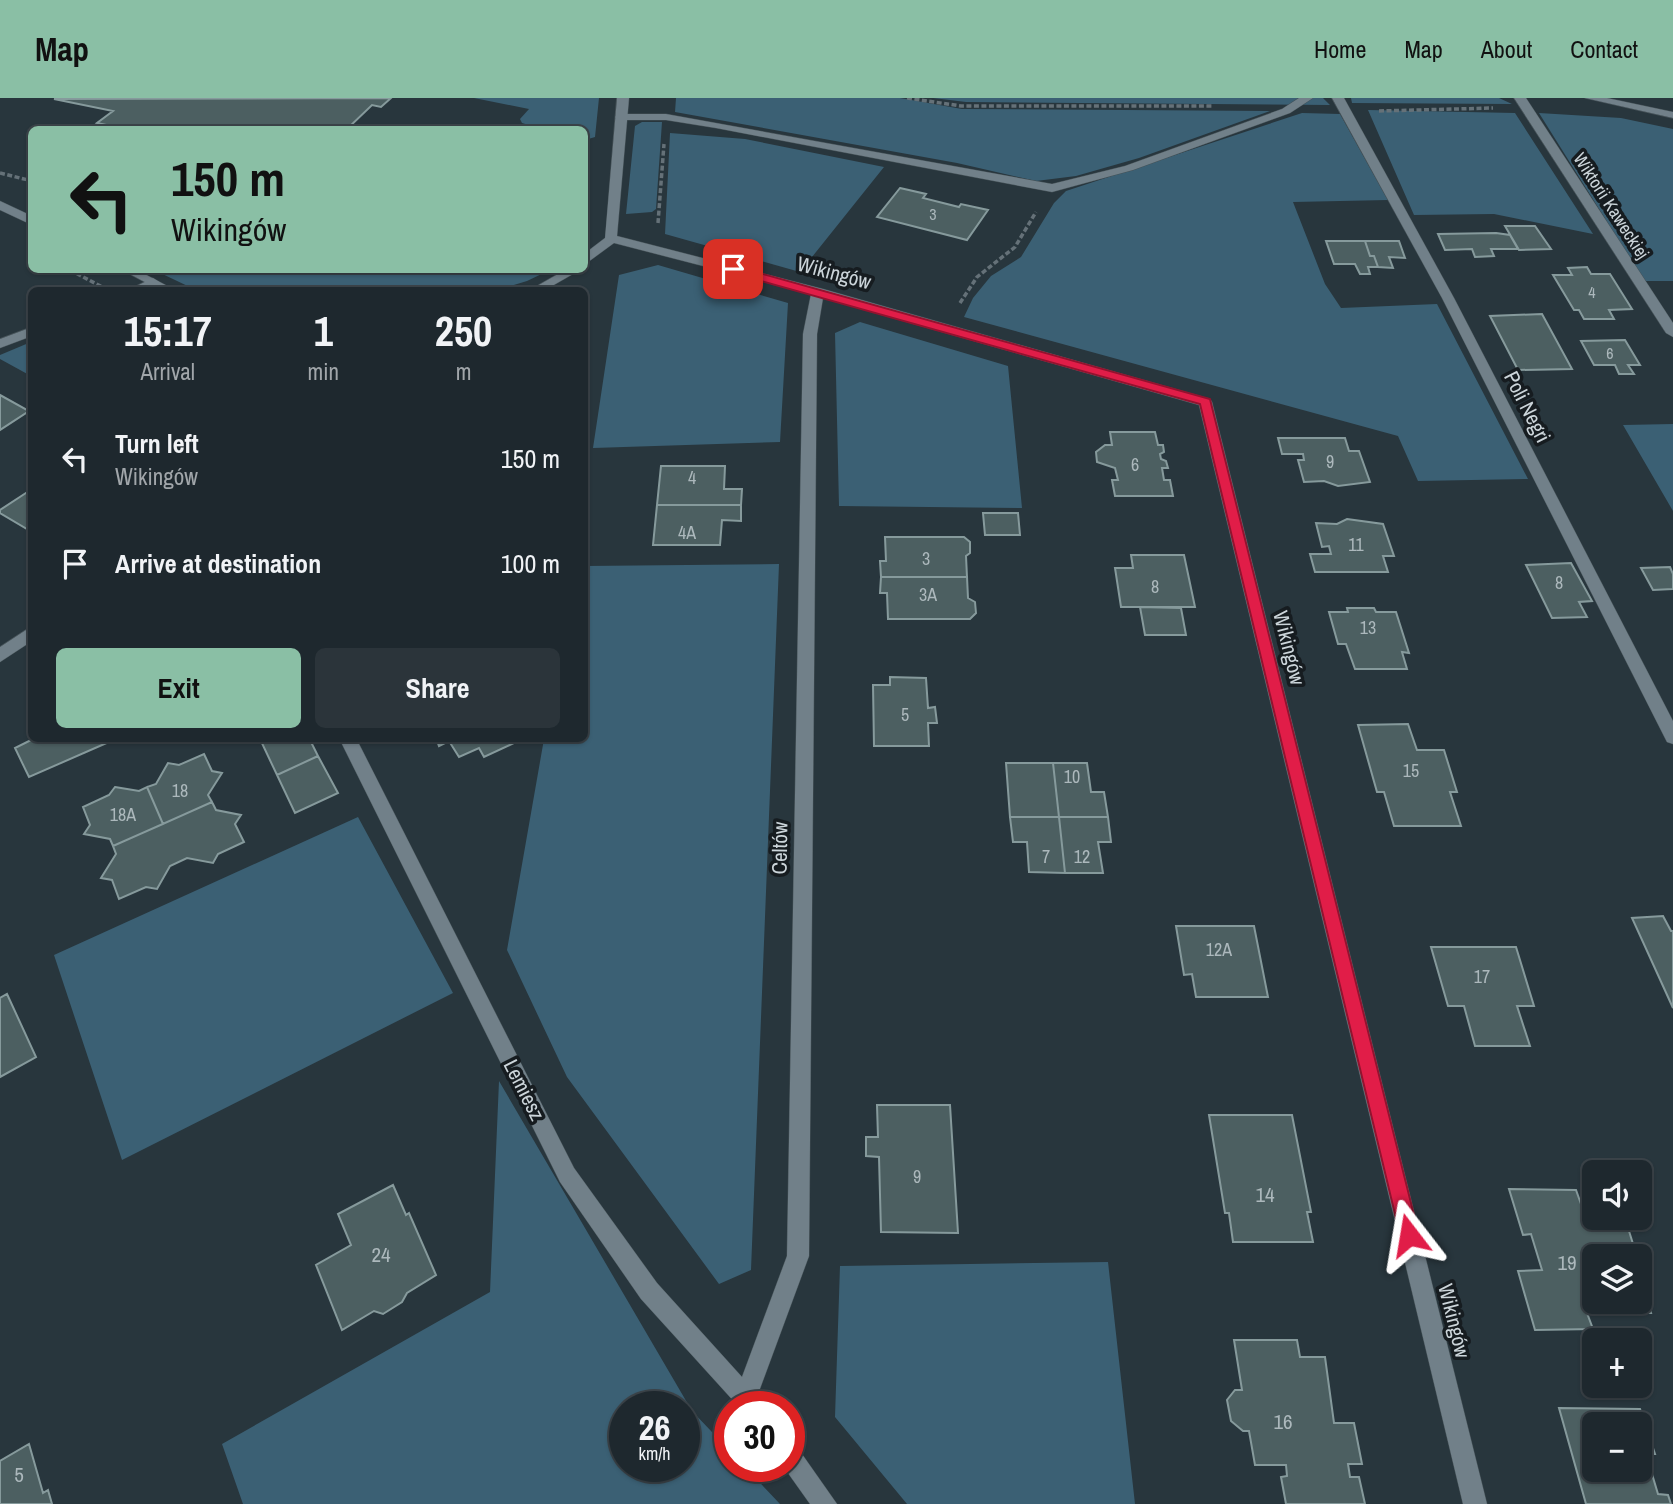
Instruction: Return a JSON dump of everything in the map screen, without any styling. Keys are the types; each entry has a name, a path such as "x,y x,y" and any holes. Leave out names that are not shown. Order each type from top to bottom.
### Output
{"street":[{"path":"588,258 611,239 623,98"},
{"path":"621,117 666,117 1052,188 1129,168 1286,111 1307,98"},
{"name":"Poli Negri","path":"1338,98 1448,298 1673,737"},
{"name":"Wiktorii Kaweckiej","path":"1520,98 1673,333"},
{"path":"1591,98 1673,115"},
{"path":"0,205 28,219"},
{"name":"Wikingów","path":"611,239 818,292 1205,402 1475,1504"},
{"path":"134,273 163,287"},
{"path":"542,287 568,273"},
{"path":"141,287 153,282"},
{"name":"Celtów","path":"754,1391 797,1256 810,334 818,292"},
{"path":"0,344 28,333"},
{"path":"0,656 28,635"},
{"name":"Lemiesz","path":"349,742 567,1175 649,1291 740,1391"},
{"path":"805,1477 825,1504"}],"path":[{"path":"907,98 961,106 1220,106"},
{"path":"656,249 665,238 658,235 666,117"},
{"path":"0,173 28,180"},
{"path":"944,327 977,277 1015,247 1052,188"},
{"path":"76,273 102,287"}],"shaded area":[{"path":"474,98 599,98 595,137 588,139 588,126 532,126 522,123 520,119 529,109"},
{"path":"676,98 900,98 962,109 1270,111 1139,158 1076,176 1036,181 957,163 675,112"},
{"path":"933,98 1323,98 1330,105 966,102"},
{"path":"1351,98 1499,98 1512,104 1352,103"},
{"path":"1368,110 1515,113 1593,234 1494,214 1414,215"},
{"path":"1302,113 1340,114 1388,200 1293,202 1325,284 1341,308 1437,304 1528,479 1418,481 1398,436 964,317 973,298 991,276 1021,257 1054,203 1066,191"},
{"path":"1539,113 1621,118 1673,129 1673,281 1644,281"},
{"path":"642,122 662,122 656,209 652,212 626,214 635,126"},
{"path":"670,133 745,139 884,167 800,272 665,234"},
{"path":"658,265 788,303 780,442 593,448 619,275"},
{"path":"160,273 544,273 507,287 190,287"},
{"path":"860,322 1008,366 1022,508 839,506 835,333"},
{"path":"28,343 28,374 0,359 0,355"},
{"path":"1673,424 1673,511 1623,425"},
{"path":"779,564 751,1270 719,1284 567,1077 507,950 543,742 588,742 588,566"},
{"path":"358,817 453,993 122,1160 54,955"},
{"path":"499,1081 680,1391 609,1391 609,1482 700,1482 700,1419 714,1434 714,1482 759,1482 780,1504 243,1504 222,1444 490,1292"},
{"path":"1108,1262 1135,1504 907,1504 835,1417 840,1266"}],"building":[{"path":"391,98 381,107 372,105 350,126 111,126 97,123 113,111 54,99"},
{"path":"900,188 926,194 923,198 959,207 961,204 988,210 967,240 877,217"},
{"path":"1505,226 1535,226 1551,249 1519,250"},
{"path":"1438,234 1510,235 1518,249 1491,249 1494,256 1475,257 1472,249 1445,250"},
{"path":"1326,241 1365,241 1370,256 1374,256 1378,267 1368,267 1370,274 1360,274 1355,264 1334,264"},
{"path":"1365,241 1399,241 1405,258 1389,257 1393,268 1378,267 1374,256 1370,256"},
{"path":"1587,267 1591,274 1610,274 1632,309 1609,310 1614,319 1584,319 1579,310 1574,310 1553,275 1572,275 1568,268"},
{"path":"1542,314 1572,369 1518,370 1490,316"},
{"path":"1625,340 1640,365 1628,365 1634,374 1619,374 1615,365 1594,365 1581,341"},
{"path":"0,395 28,412 0,430"},
{"path":"1110,432 1155,432 1158,445 1163,445 1161,459 1166,461 1168,468 1162,468 1164,480 1170,480 1173,496 1115,496 1112,480 1118,480 1115,468 1097,462 1096,452 1105,445 1112,445"},
{"path":"1278,438 1345,438 1349,451 1359,451 1370,482 1338,486 1324,481 1304,482 1298,460 1304,460 1303,454 1282,454"},
{"path":"661,466 725,466 724,489 742,489 741,505 657,505"},
{"path":"28,492 28,530 0,513 0,510"},
{"path":"657,505 741,505 741,521 722,520 720,545 653,545"},
{"path":"983,513 1018,513 1020,535 985,535"},
{"path":"1347,519 1383,524 1394,556 1383,556 1388,572 1315,572 1310,554 1331,554 1329,546 1322,547 1316,523 1337,524"},
{"path":"885,537 964,537 970,542 970,553 966,556 967,577 881,577 880,561 886,561"},
{"path":"1131,555 1184,555 1195,607 1121,607 1115,568 1133,568"},
{"path":"1571,563 1592,601 1579,602 1587,617 1552,618 1526,565"},
{"path":"1670,567 1673,589 1653,590 1641,568"},
{"path":"881,577 967,577 968,598 975,602 976,613 970,619 888,619 887,593 880,593"},
{"path":"1140,607 1181,608 1186,635 1145,635"},
{"path":"1347,608 1374,608 1376,612 1396,612 1409,653 1402,652 1407,669 1355,669 1346,644 1338,644 1329,612 1348,612"},
{"path":"890,677 926,678 928,708 935,707 937,723 928,723 929,746 874,746 873,685 890,685"},
{"path":"1408,724 1417,750 1444,750 1457,792 1450,792 1461,826 1394,826 1384,792 1377,792 1358,725"},
{"path":"28,742 109,742 29,777 15,748"},
{"path":"261,742 311,742 318,756 277,775"},
{"path":"450,742 514,743 484,757 479,748 459,757"},
{"path":"204,754 212,771 222,773 208,795 212,802 163,824 147,787 156,784 168,763 179,765"},
{"path":"318,756 338,793 295,813 277,775"},
{"path":"1006,763 1053,763 1059,817 1010,817"},
{"path":"1053,763 1087,763 1091,792 1104,792 1108,817 1059,817"},
{"path":"115,787 139,791 147,787 163,824 113,846 110,839 84,834 90,825 83,807 109,795"},
{"path":"212,802 216,810 241,815 235,824 244,842 218,854 213,863 187,858 170,866 157,889 146,887 119,899 112,880 101,878 116,854 113,846"},
{"path":"1010,817 1059,817 1065,873 1029,872 1027,842 1013,842"},
{"path":"1059,817 1108,817 1111,842 1098,842 1103,873 1065,873"},
{"path":"1663,916 1673,931 1673,1008 1632,918"},
{"path":"1176,926 1254,926 1268,997 1196,997 1192,974 1184,975"},
{"path":"1431,947 1516,947 1534,1006 1517,1006 1530,1046 1475,1046 1464,1006 1448,1006"},
{"path":"7,994 36,1057 0,1077 0,998"},
{"path":"877,1105 950,1105 958,1233 881,1232 879,1157 866,1156 866,1137 878,1137"},
{"path":"1209,1115 1292,1115 1311,1212 1307,1212 1313,1242 1233,1242 1229,1213 1225,1213"},
{"path":"393,1185 406,1215 409,1213 436,1275 407,1293 402,1302 383,1314 374,1311 342,1330 316,1265 351,1245 338,1214"},
{"path":"1509,1189 1576,1190 1582,1207 1582,1230 1629,1231 1633,1244 1582,1244 1582,1314 1587,1314 1593,1328 1535,1330 1518,1271 1542,1270 1531,1234 1523,1235"},
{"path":"1234,1340 1297,1340 1300,1357 1325,1357 1334,1423 1354,1423 1362,1464 1348,1464 1350,1477 1359,1477 1365,1504 1286,1504 1281,1477 1287,1476 1286,1465 1255,1465 1249,1431 1243,1431 1231,1421 1227,1400 1235,1390 1242,1390"},
{"path":"1559,1408 1640,1409 1641,1412 1582,1412 1582,1482 1652,1482 1652,1474 1658,1494 1668,1495 1671,1504 1586,1504"},
{"path":"29,1444 43,1493 48,1490 52,1504 0,1504 0,1461"}],"route":[{"path":"733,269 1205,402 1409,1235"}]}
